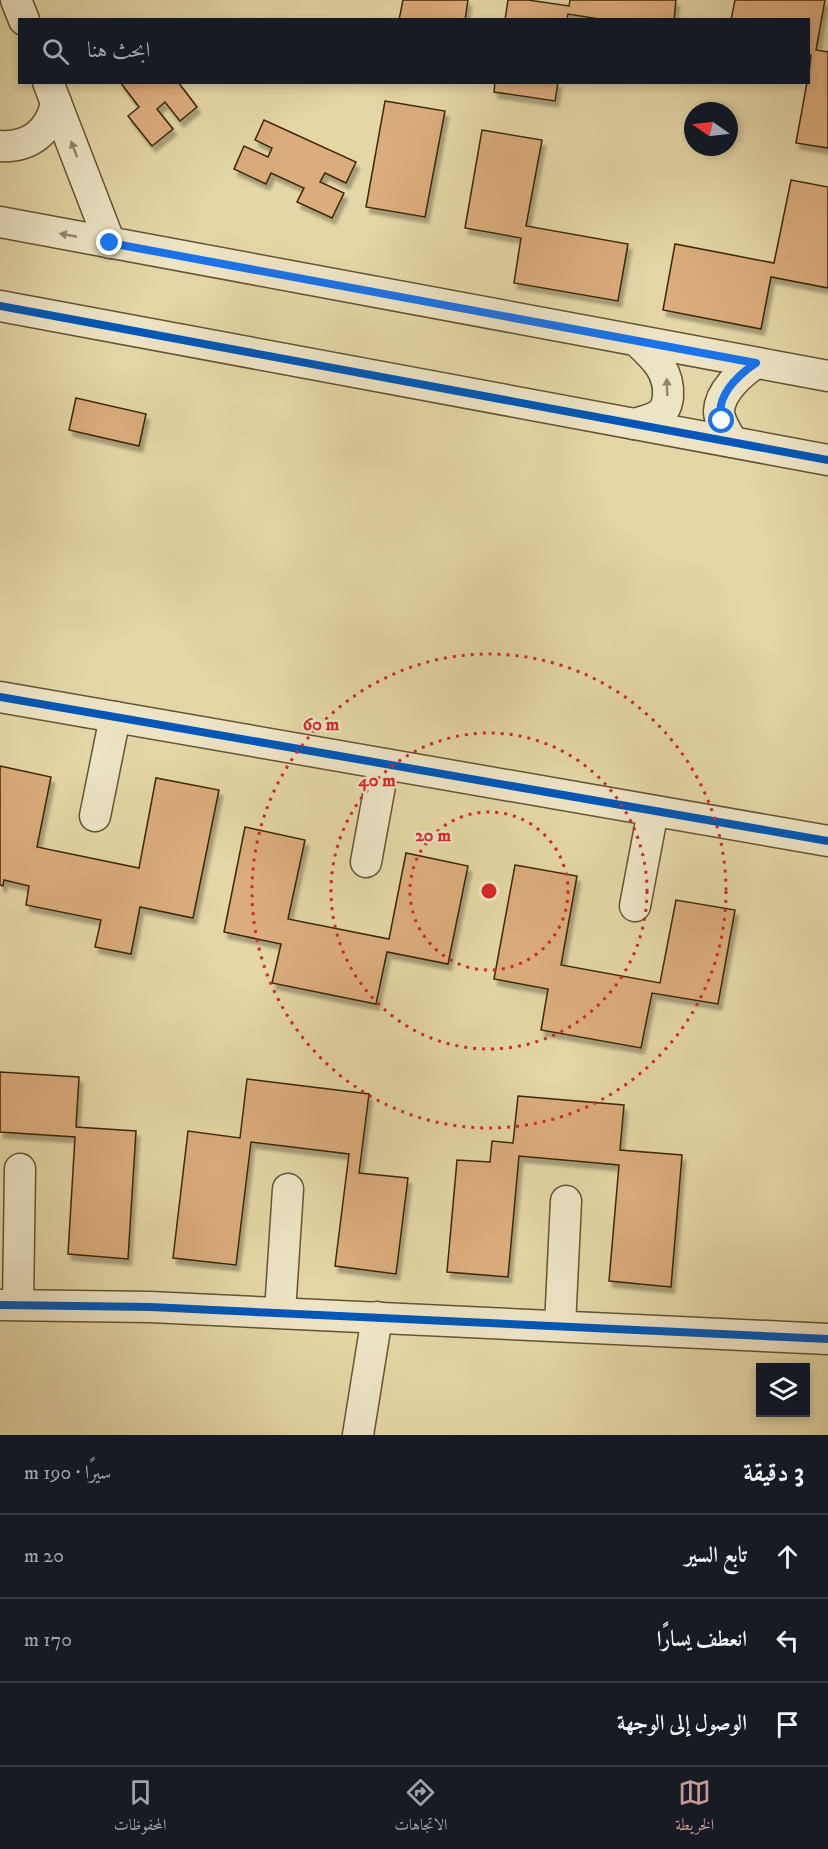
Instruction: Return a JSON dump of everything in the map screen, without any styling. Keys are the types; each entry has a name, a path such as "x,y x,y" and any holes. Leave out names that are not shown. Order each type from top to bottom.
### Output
{"street":[{"path":"16,0 23,18"},
{"path":"0,146 21,145 41,134 53,114 52,93"},
{"path":"52,93 110,243"},
{"path":"2,217 110,243 828,376"},
{"path":"0,306 828,460"},
{"path":"634,424 659,416 667,406 668,392 667,377 659,362 637,341"},
{"path":"732,442 719,413 721,404 741,374 756,363"},
{"path":"0,697 828,841"},
{"path":"96,816 114,717"},
{"path":"366,862 384,764"},
{"path":"635,906 653,811"},
{"path":"20,1169 9,1305 280,1312 828,1339"},
{"path":"280,1312 288,1189"},
{"path":"560,1326 566,1201"},
{"path":"358,1435 377,1317"}],"building":[{"path":"403,0 468,0 465,18 399,18"},
{"path":"508,0 528,0 569,6 570,0 676,0 674,18 593,18 568,14 567,18 505,18"},
{"path":"735,0 825,0 816,50 828,52 828,148 796,143 807,84 810,84 810,18 731,18"},
{"path":"122,84 180,84 197,107 180,121 165,102 157,109 173,129 152,146 128,116 139,107"},
{"path":"495,84 558,84 555,101 494,92"},
{"path":"385,101 445,111 425,217 366,207"},
{"path":"264,120 356,162 346,183 325,173 320,182 344,193 332,218 297,202 304,188 271,173 266,184 234,169 244,146 268,157 272,148 255,140"},
{"path":"482,130 542,140 526,226 628,244 618,301 514,283 521,238 465,228"},
{"path":"791,180 828,187 828,288 771,277 761,329 663,310 675,244 774,263"},
{"path":"76,398 146,414 139,446 69,430"},
{"path":"0,766 51,777 37,847 139,868 156,778 219,790 193,918 140,907 131,954 95,947 101,920 26,905 29,886 4,880 3,886 0,885"},
{"path":"245,827 305,840 288,919 389,939 406,853 468,866 448,964 387,952 376,1004 272,983 281,944 224,932"},
{"path":"515,865 577,876 561,965 660,983 676,900 735,910 718,1004 652,993 641,1048 541,1030 548,989 494,979"},
{"path":"0,1072 79,1077 76,1127 136,1131 128,1259 68,1254 75,1137 0,1132"},
{"path":"247,1079 369,1094 359,1173 408,1178 396,1274 335,1266 349,1154 251,1142 236,1265 173,1258 188,1131 240,1138"},
{"path":"518,1096 624,1105 620,1150 682,1155 671,1287 609,1281 619,1165 519,1156 508,1277 447,1272 457,1160 490,1162 492,1141 513,1143"}],"cycle path":[{"path":"0,306 828,460"},
{"path":"0,697 828,841"},
{"path":"0,1305 150,1307 828,1339"}],"route":[{"path":"110,243 756,363 741,374 728,390 719,413 722,421"}]}
